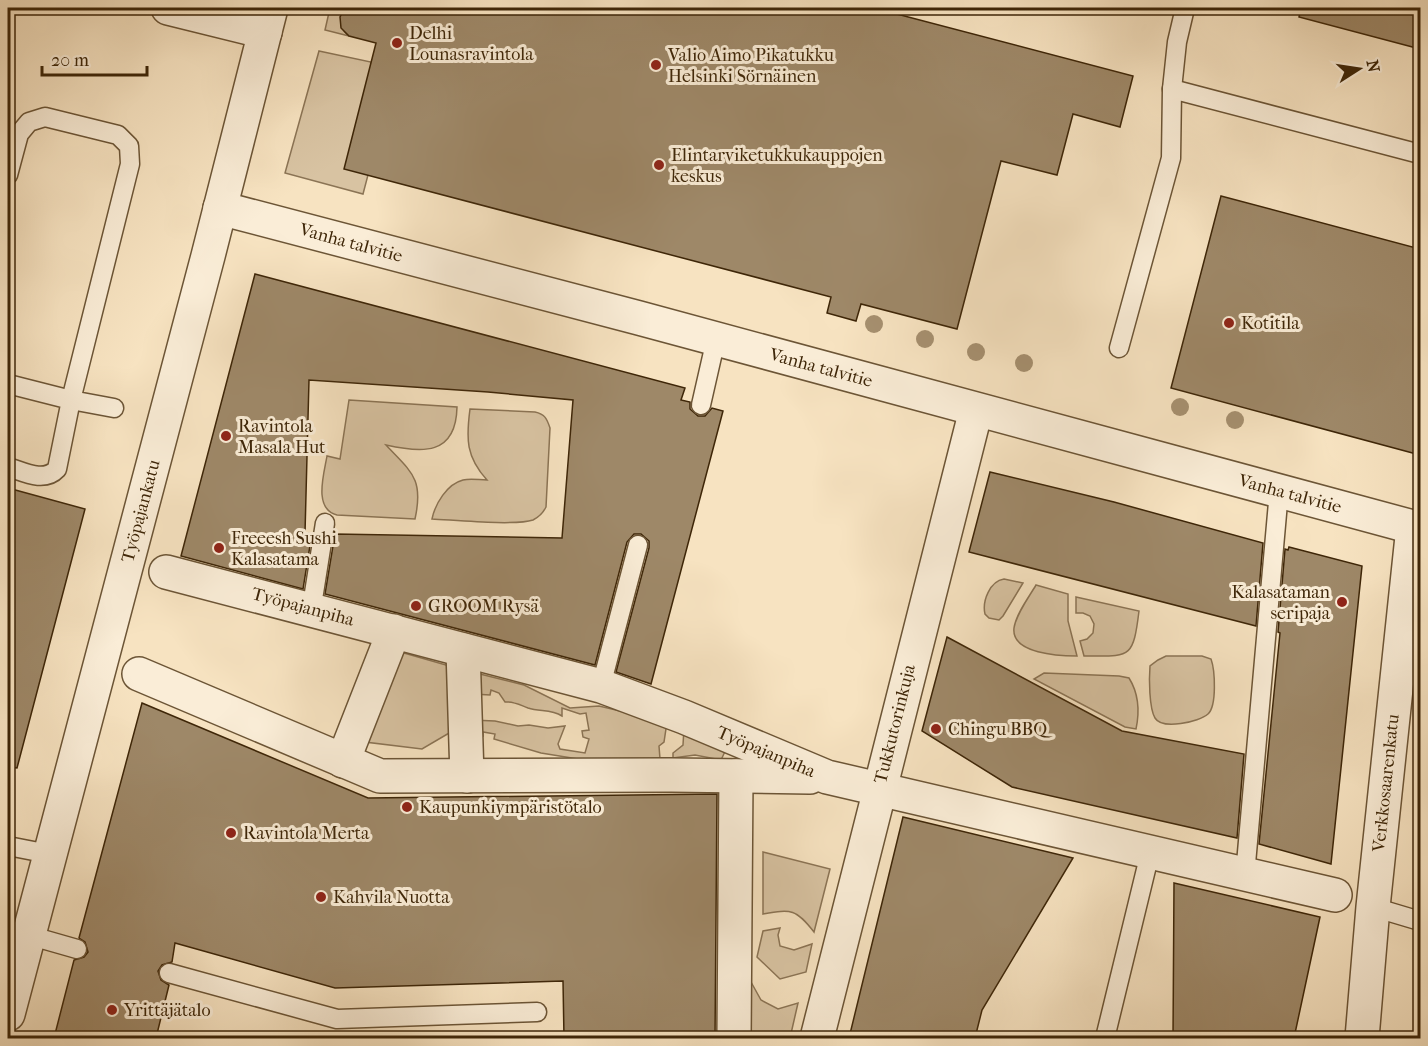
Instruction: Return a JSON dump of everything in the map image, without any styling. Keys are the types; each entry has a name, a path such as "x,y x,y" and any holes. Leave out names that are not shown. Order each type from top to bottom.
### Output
{"street":[{"path":"168,8 268,20"},
{"name":"Työpajankatu","path":"8,1014 268,20"},
{"name":"Vanha talvitie","path":"220,208 1417,528"},
{"name":"Tukkutorinkuja","path":"817,1038 976,410"},
{"name":"Verkkosaarenkatu","path":"1362,1038 1373,907 1417,528"},
{"name":"Työpajanpiha","path":"166,572 601,686 684,717 827,777"},
{"path":"343,761 394,632"},
{"path":"463,650 467,776"},
{"name":"Työpajanpiha","path":"139,674 380,776 827,777"},
{"path":"734,1038 736,776"},
{"path":"827,777 1335,895"}],"lane":[{"path":"1119,348 1171,158 1172,89 1177,42 1185,8"},
{"path":"1172,89 1420,154"},
{"path":"8,175 18,134 29,122 45,117 118,135 129,146 130,164 71,400 57,469 45,477 8,468"},
{"path":"701,405 716,339"},
{"path":"8,384 114,408"},
{"path":"1245,874 1278,491"},
{"path":"309,609 314,593 325,523"},
{"path":"601,686 638,545"},
{"name":"Työpajanpiha","path":"128,561 166,572"},
{"path":"8,846 50,854"},
{"path":"1105,1038 1150,853"},
{"path":"1373,907 1420,921"},
{"path":"28,935 77,948"},
{"path":"169,973 337,1019 537,1012"}],"shaded area":[{"path":"330,8 349,8 341,18 341,25 349,36 325,30"},
{"path":"319,51 371,62 368,175 363,194 285,173"},
{"path":"349,400 457,407 451,435 444,443 424,449 386,445 409,469 413,477 418,494 415,519 337,515 325,506 322,490 327,456 340,459"},
{"path":"470,409 535,412 547,420 550,428 546,507 535,519 499,523 432,519 439,501 457,482 466,479 487,480 475,463 469,447"},
{"path":"1004,579 1023,583 1003,616 999,620 989,618 984,609 988,592 995,583"},
{"path":"1036,585 1068,594 1068,621 1077,656 1038,652 1020,643 1015,637 1014,628 1017,617"},
{"path":"1076,597 1139,611 1134,639 1127,652 1111,656 1084,656 1080,641 1087,639 1093,633 1094,624 1090,616 1076,613"},
{"path":"397,651 453,667 456,729 422,749 365,742"},
{"path":"1166,656 1202,656 1211,659 1214,696 1208,714 1197,720 1181,724 1165,724 1155,718 1151,700 1150,666"},
{"path":"472,672 524,685 570,708 599,706 667,722 664,742 659,746 660,759 578,759 541,753 494,739 495,734 483,732 483,736 471,733 472,720 548,728 565,726 558,744 560,749 585,753 589,739 583,737 582,731 589,730 586,713 580,714 562,708 562,716 554,712 505,702 499,693 491,690 490,695 473,694"},
{"path":"1044,673 1129,678 1138,702 1136,729 1125,727 1034,679"},
{"path":"684,728 729,743 721,760 695,755 673,758 673,753 683,745"},
{"path":"763,852 830,869 814,932 803,919 793,912 763,914"},
{"path":"780,928 778,935 780,946 794,950 812,944 806,972 780,979 757,957 763,931"},
{"path":"751,982 761,1000 778,1009 798,1003 790,1038 775,1036 751,1038"}],"building":[{"name":"Elintarviketukkukauppojen keskus","path":"345,8 874,8 1133,76 1120,127 1073,114 1057,175 1001,161 957,329 861,304 856,321 827,313 831,297 344,169 376,43 349,36 341,28 340,17"},
{"path":"1301,8 1420,8 1420,49 1299,17"},
{"path":"1221,196 1420,249 1420,455 1171,388"},
{"path":"255,274 685,388 681,400 690,402 690,409 698,416 705,416 712,408 723,411 651,684 616,672 649,548 649,541 641,534 634,534 627,542 595,665 325,594 335,534 562,538 573,400 309,380 305,533 312,533 303,589 181,556"},
{"path":"990,472 1114,502 1263,543 1256,626 969,552"},
{"path":"8,488 85,509 17,768 8,767"},
{"path":"1289,547 1362,566 1331,864 1259,844 1280,633 1278,632 1285,549 1288,550"},
{"path":"947,637 1122,731 1244,754 1237,838 1012,787 922,731"},
{"path":"142,703 368,798 717,794 715,1038 564,1038 563,981 335,988 175,943 172,962 162,965 158,971 161,980 169,985 156,1038 54,1038 74,960 84,957 88,952 85,942 79,938"},
{"path":"903,817 1073,858 982,1010 975,1038 849,1038"},
{"path":"1174,883 1320,917 1294,1038 1173,1038"}],"place":[{"name":"Delhi Lounasravintola","path":"397,43"},
{"name":"Valio Aimo Pikatukku Helsinki Sörnäinen","path":"656,65"},
{"name":"Elintarviketukkukauppojen keskus","path":"659,165"},
{"name":"Kotitila","path":"1229,323"},
{"name":"Ravintola Masala Hut","path":"226,436"},
{"name":"Freeesh Sushi Kalasatama","path":"219,548"},
{"name":"Kalasataman seripaja","path":"1342,602"},
{"name":"GROOM Rysä","path":"416,606"},
{"name":"Chingu BBQ","path":"936,729"},
{"name":"Kaupunkiympäristötalo","path":"407,807"},
{"name":"Ravintola Merta","path":"231,833"},
{"name":"Kahvila Nuotta","path":"321,897"},
{"name":"Yrittäjätalo","path":"112,1010"}]}
